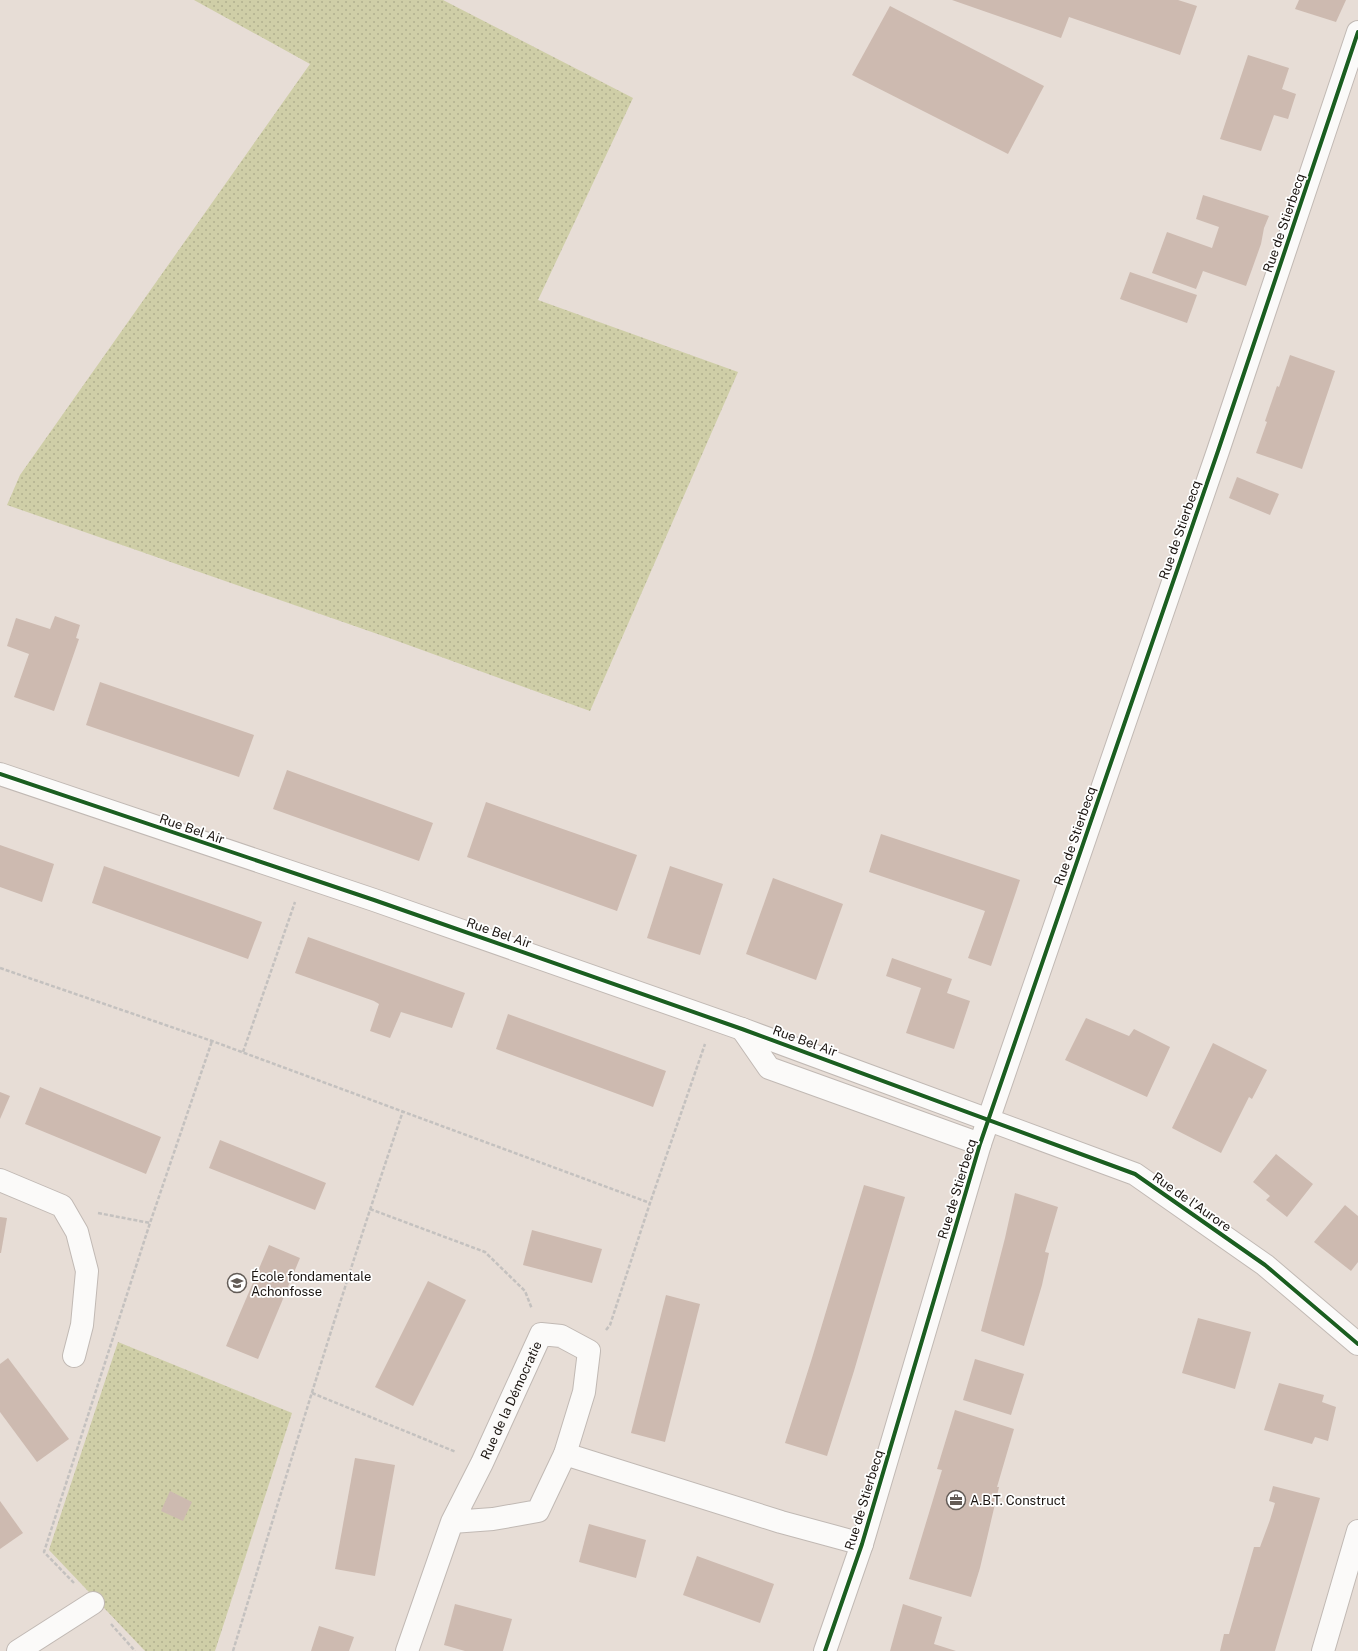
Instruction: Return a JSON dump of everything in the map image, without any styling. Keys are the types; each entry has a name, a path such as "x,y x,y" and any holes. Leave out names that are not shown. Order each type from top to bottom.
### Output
{"street":[{"name":"Rue de Stierbecq","path":"825,1651 862,1544 980,1144 1215,459 1358,32"},
{"name":"Rue Bel Air","path":"0,774 374,900 714,1019 988,1121"},
{"name":"Rue Bel Air","path":"742,1029 770,1068 980,1144"},
{"name":"Rue de l'Aurore","path":"988,1121 1134,1174 1265,1265 1358,1344"},
{"path":"0,1180 62,1206 77,1232 87,1270 82,1324 74,1356"},
{"name":"Rue de la Démocratie","path":"407,1651 452,1522 482,1463 541,1334 561,1336 589,1351"},
{"path":"452,1522 493,1520 538,1511 565,1454 584,1392 589,1351"},
{"path":"565,1454 781,1522 862,1544"},
{"path":"1323,1651 1358,1531"},
{"path":"18,1651 93,1603"}],"path":[{"path":"243,1052 304,877"},
{"path":"0,968 243,1052 650,1202"},
{"path":"589,1351 610,1325 650,1202 714,1019"},
{"path":"135,1651 93,1603 44,1552 150,1223 212,1041"},
{"path":"233,1651 370,1209 403,1111"},
{"path":"62,1206 150,1223"},
{"path":"370,1209 484,1252 525,1291 541,1334"},
{"path":"312,1394 482,1463"}],"green space":[{"path":"194,0 443,0 633,98 538,300 738,372 590,711 389,638 7,505 20,475 310,64"},
{"path":"118,1342 292,1413 215,1651 145,1651 49,1550"}],"building":[{"path":"952,0 1178,0 1197,6 1180,55 1069,17 1061,38"},
{"path":"1299,0 1346,0 1336,22 1295,9"},
{"path":"890,6 1044,86 1008,154 852,75"},
{"path":"1248,55 1289,68 1282,89 1296,94 1288,119 1274,115 1261,151 1220,139"},
{"path":"1203,195 1269,216 1246,286 1203,271 1196,289 1152,273 1167,232 1212,248 1219,227 1196,219"},
{"path":"1130,272 1197,295 1187,323 1120,299"},
{"path":"1290,355 1335,371 1302,469 1256,453 1267,422 1265,421 1277,386 1279,387"},
{"path":"1237,477 1279,494 1270,515 1229,498"},
{"path":"55,616 80,625 76,638 79,639 54,711 14,697 29,654 7,646 16,618 50,629"},
{"path":"100,682 254,735 239,777 86,725"},
{"path":"287,770 433,823 419,861 273,809"},
{"path":"486,802 637,855 617,911 467,857"},
{"path":"881,834 1020,880 991,966 968,958 985,911 869,872"},
{"path":"0,845 54,864 42,902 0,887"},
{"path":"104,866 262,922 248,959 92,903"},
{"path":"670,866 723,884 700,955 647,938"},
{"path":"773,878 843,904 816,980 746,954"},
{"path":"308,937 465,993 452,1028 401,1012 390,1038 370,1031 379,1004 295,973"},
{"path":"892,958 952,979 947,993 970,1001 954,1049 906,1033 921,988 886,976"},
{"path":"508,1014 666,1071 653,1107 496,1049"},
{"path":"1086,1018 1129,1036 1134,1029 1170,1047 1147,1097 1065,1060"},
{"path":"1213,1043 1267,1070 1252,1099 1249,1097 1221,1153 1172,1128"},
{"path":"40,1087 161,1137 146,1174 25,1124"},
{"path":"0,1092 10,1096 0,1119"},
{"path":"220,1140 326,1183 315,1210 209,1168"},
{"path":"1276,1154 1313,1184 1287,1217 1266,1200 1270,1196 1253,1182"},
{"path":"864,1185 905,1197 854,1371 827,1456 785,1443"},
{"path":"1015,1193 1058,1207 1045,1252 1049,1253 1042,1285 1024,1346 981,1331"},
{"path":"1345,1205 1358,1216 1358,1262 1351,1271 1314,1242"},
{"path":"0,1217 7,1218 1,1253 0,1253"},
{"path":"532,1230 602,1249 592,1283 523,1265"},
{"path":"269,1245 300,1258 258,1359 226,1346"},
{"path":"428,1281 466,1300 413,1406 375,1387"},
{"path":"666,1295 700,1304 665,1442 631,1433"},
{"path":"1198,1318 1251,1332 1235,1389 1182,1373"},
{"path":"8,1358 69,1439 37,1462 0,1412 0,1364"},
{"path":"975,1359 1024,1374 1011,1415 963,1400"},
{"path":"1279,1383 1324,1395 1322,1402 1336,1407 1328,1441 1315,1437 1312,1444 1264,1430"},
{"path":"955,1410 1014,1429 997,1487 999,1487 980,1568 971,1597 909,1579 942,1470 937,1469"},
{"path":"355,1458 395,1465 375,1576 335,1569"},
{"path":"1273,1486 1320,1498 1275,1651 1220,1651 1224,1634 1229,1634 1254,1547 1260,1547 1270,1520 1275,1503 1269,1501"},
{"path":"170,1491 192,1502 183,1521 161,1511"},
{"path":"0,1501 23,1533 0,1549"},
{"path":"589,1524 646,1540 636,1578 579,1562"},
{"path":"697,1556 774,1584 760,1623 683,1595"},
{"path":"455,1604 512,1619 503,1651 465,1651 444,1645"},
{"path":"903,1604 942,1617 934,1644 956,1651 890,1651"},
{"path":"319,1626 354,1637 349,1651 311,1651"}],"cycle path":[{"path":"825,1651 862,1544 980,1144 1218,451 1358,32"},
{"path":"0,774 374,900 742,1029 1135,1174 1265,1265 1358,1344"}],"place":[{"name":"École fondamentale Achonfosse","path":"237,1283"},
{"name":"A.B.T. Construct","path":"956,1500"}]}
